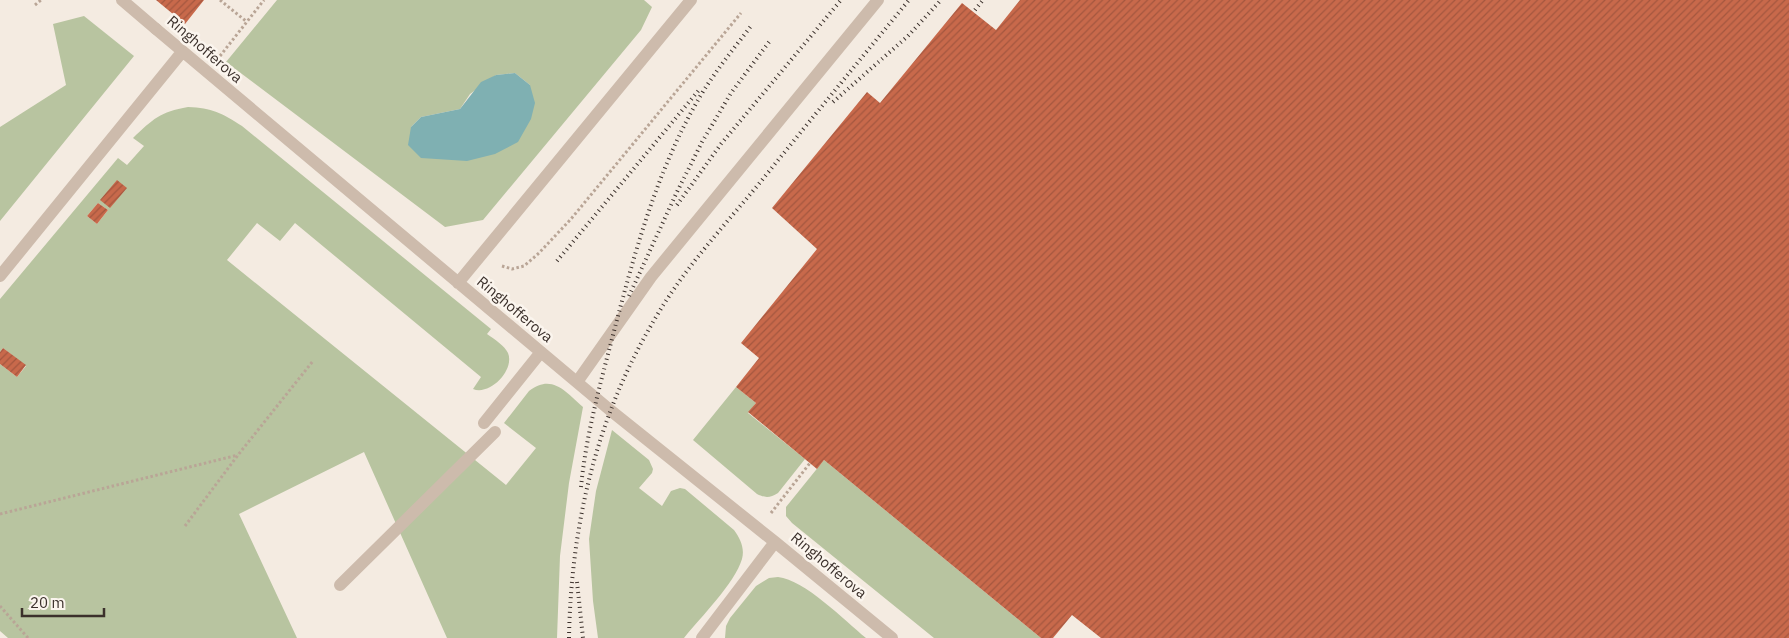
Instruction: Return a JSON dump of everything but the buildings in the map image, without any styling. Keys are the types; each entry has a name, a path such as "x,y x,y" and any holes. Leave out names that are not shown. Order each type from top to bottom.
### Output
{"street":[{"name":"Ringhofferova","path":"122,0 206,73 577,382 892,638"},
{"path":"577,382 651,278 878,0"},
{"path":"458,283 684,2"},
{"path":"0,276 182,52"},
{"path":"484,423 541,352"},
{"path":"340,585 495,432"},
{"path":"702,638 775,542"}],"path":[{"path":"35,5 41,0"},
{"path":"220,0 247,22"},
{"path":"206,73 264,0"},
{"path":"502,266 512,269 524,266 540,253 571,219 741,13"},
{"path":"185,526 238,455 313,361"},
{"path":"0,514 238,455"},
{"path":"771,513 810,464"},
{"path":"0,606 28,638"}],"green space":[{"path":"277,0 644,0 652,7 641,30 483,220 445,227 226,62","holes":["515,73 530,85 411,127 421,117 460,109 470,94 496,75"]},
{"path":"84,16 134,56 0,221 0,127 66,85 53,24"},
{"path":"188,107 210,110 242,126 491,329 487,334 507,350 508,367 500,380 487,389 473,389 481,377 295,223 280,241 257,223 227,260 506,485 536,448 504,423 529,391 537,386 552,384 565,391 583,407 569,483 560,556 557,638 447,638 364,452 239,514 297,638 8,638 0,631 0,364 17,377 26,366 3,348 0,352 0,299 118,158 127,165 144,146 133,138 158,117 170,111","holes":["98,203 108,210 97,224 87,216"]},
{"path":"736,387 756,403 748,413 805,459 778,493 770,497 757,494 693,440"},
{"path":"612,430 649,460 653,469 652,473 639,488 662,506 671,491 680,488 685,489 734,530 741,543 742,559 732,579 684,638 598,638 593,601 589,539 596,491"},
{"path":"824,460 1041,638 934,638 792,523 786,516 786,507"},
{"path":"778,577 800,585 812,593 866,638 725,638 726,626 730,618 756,586 769,578"}],"water":[{"path":"515,73 530,85 535,103 531,119 518,142 495,154 467,161 421,158 408,145 411,127 421,117 460,109 481,82 496,75"}],"railway":[{"path":"677,205 721,144 841,0"},
{"path":"569,638 575,554 591,472 603,432 635,354 667,299 691,265 909,0"},
{"path":"833,102 908,36 941,0"},
{"path":"975,10 983,0"},
{"path":"581,487 590,429 621,303 639,240 661,178 673,148 704,90 751,26"},
{"path":"629,296 702,142 731,93 769,42"},
{"path":"557,261 699,90"},
{"path":"577,582 583,638"}]}
